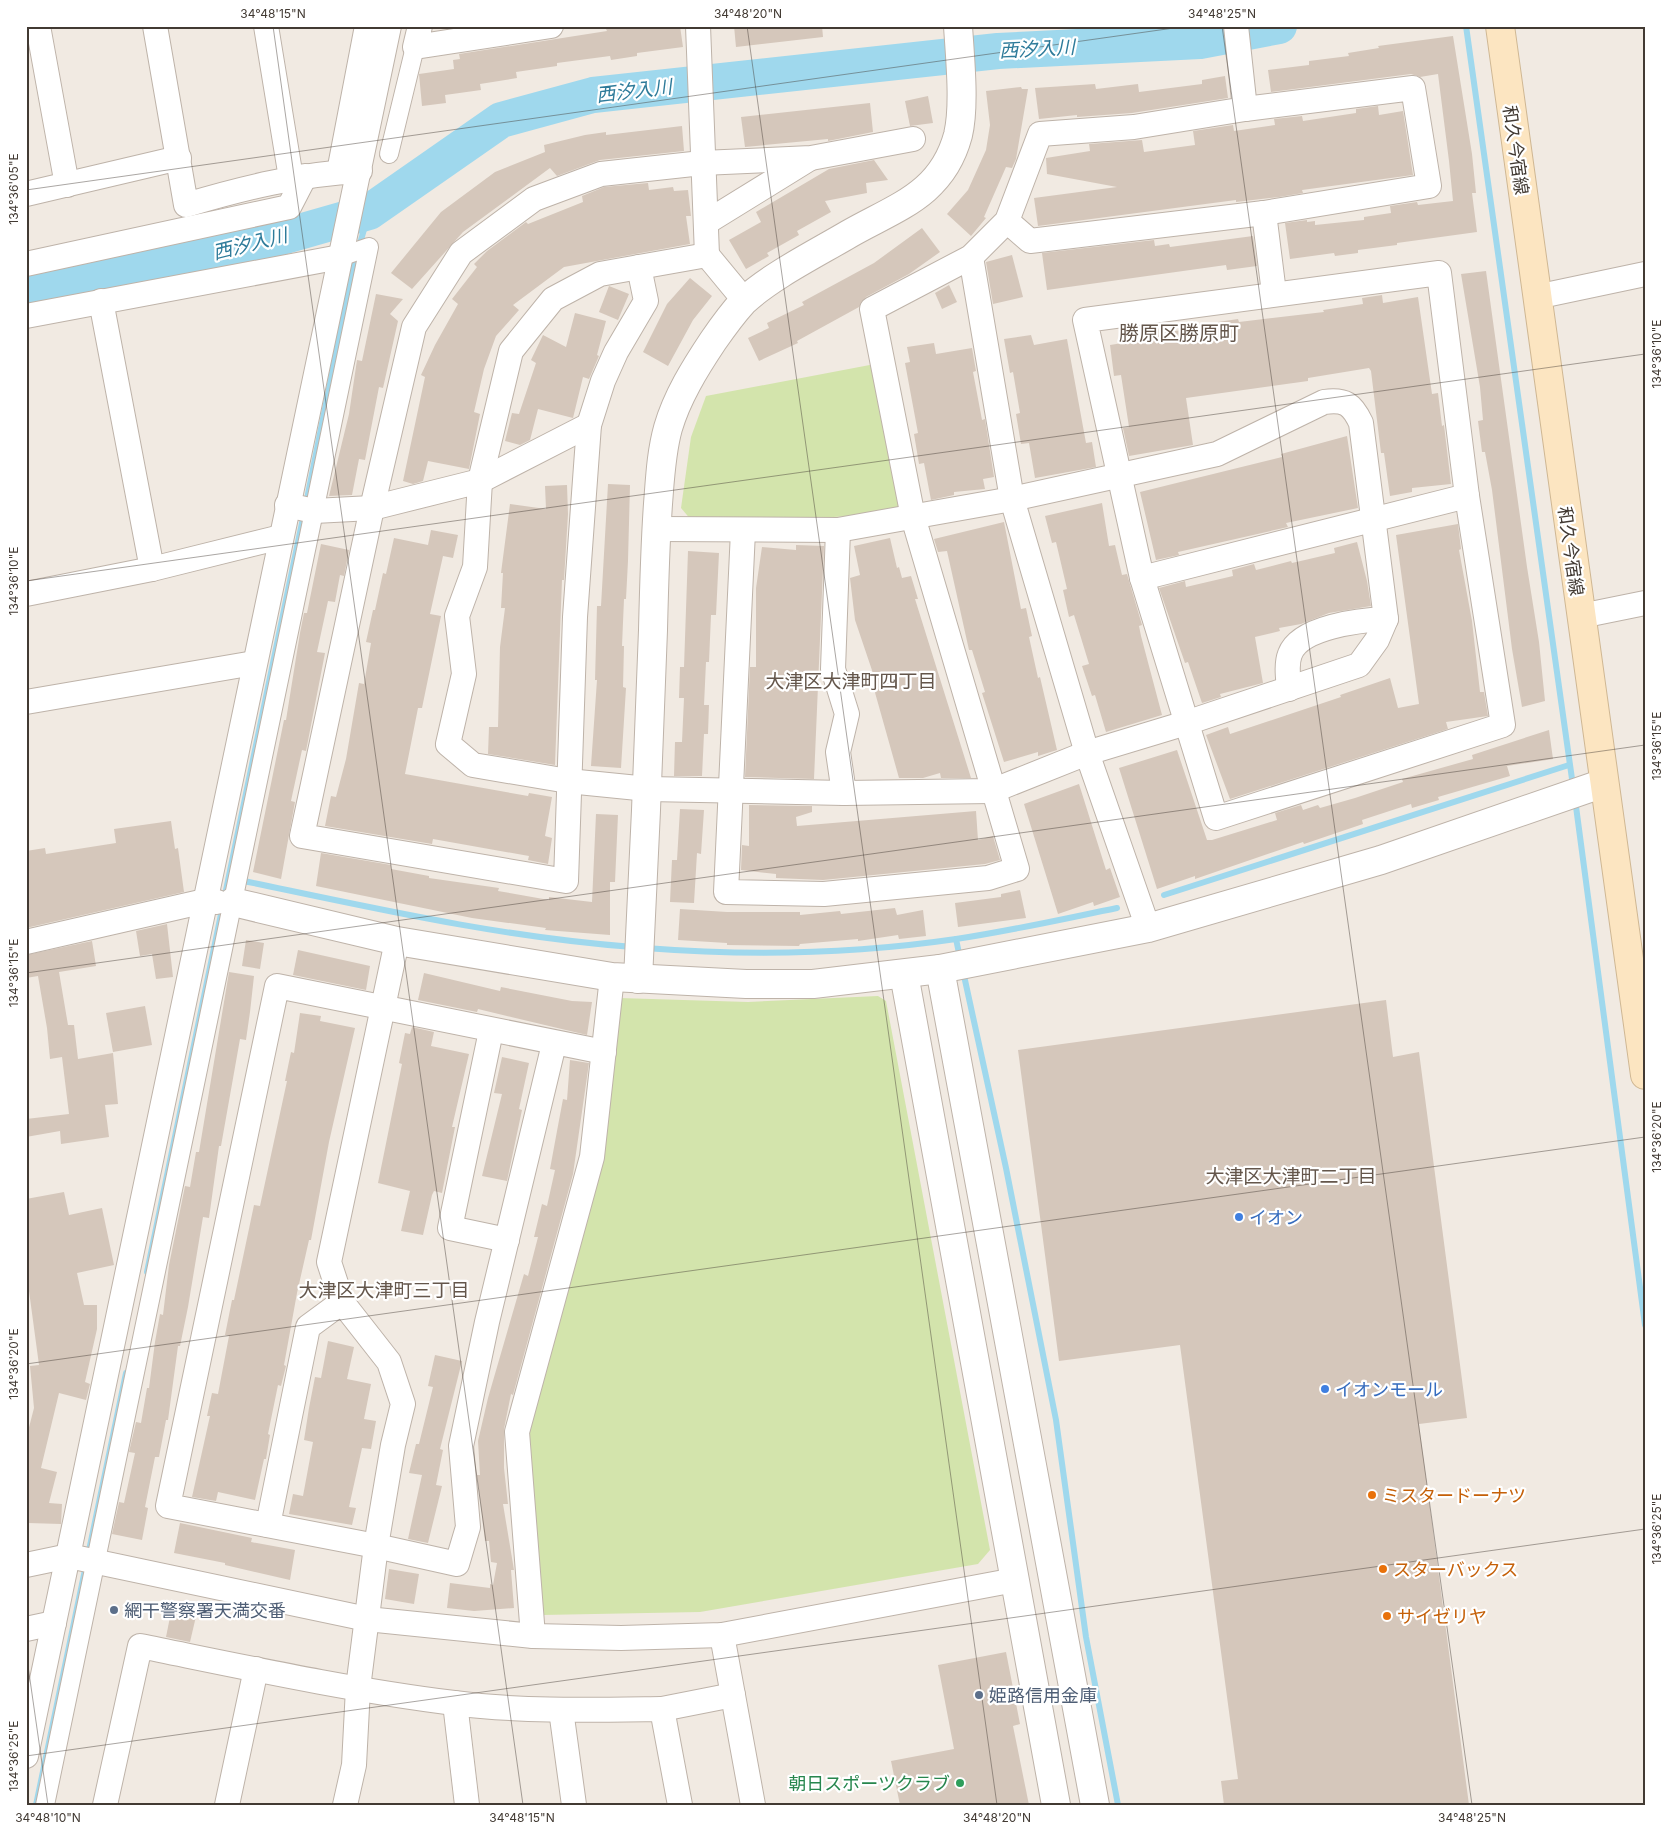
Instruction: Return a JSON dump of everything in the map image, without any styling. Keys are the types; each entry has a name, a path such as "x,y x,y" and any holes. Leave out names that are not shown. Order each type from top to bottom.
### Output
{"main road":[{"name":"和久今宿線","path":"1500,26 1645,1075"}],"street":[{"path":"38,26 67,185"},
{"path":"154,26 186,205 248,186 298,177 349,171"},
{"path":"26,264 289,207 298,177 266,26"},
{"path":"26,1756 340,257 367,26"},
{"path":"349,171 389,26"},
{"path":"389,154 418,36 551,26"},
{"path":"698,26 707,255 745,301"},
{"path":"1236,26 1245,109"},
{"path":"533,1636 517,1432 592,1157 604,1052 625,978 648,789 656,529 661,463 667,429 675,409 713,341 745,301 768,284 844,238 902,208 935,181 948,162 959,132 960,78 958,28"},
{"path":"742,531 732,791 726,892 824,894 988,878 1017,869 992,791 913,517 872,309 971,257 1007,221 1040,134 1134,128 1245,109 1412,88 1429,186 1264,213 1030,241 1007,221"},
{"path":"639,267 646,301 616,352 603,381 588,425 575,618 566,881 302,836 372,508 414,327 461,253 534,200 601,174 702,163 810,158 913,139"},
{"path":"26,194 179,158"},
{"path":"707,222 810,158"},
{"path":"1264,213 1274,294"},
{"path":"26,316 340,257 369,247 45,1805"},
{"path":"656,529 742,531 838,530 1012,499 1217,454 1324,402 1338,400 1354,408 1361,423 1386,619 1377,640 1359,666 1186,723 1087,752 992,791 844,793 648,789 568,781 473,765 448,744 464,674 457,616 475,567 480,481 511,351 553,299 600,274 707,255"},
{"path":"971,257 1012,499 1087,752 1148,928"},
{"path":"1439,273 1466,496 1503,725 1216,818 1142,578 1085,320 1274,294 1439,273"},
{"path":"1536,297 1645,274"},
{"path":"101,301 152,570"},
{"path":"287,504 314,511 372,508 480,481 588,425"},
{"path":"1142,578 1466,496"},
{"path":"838,530 833,669 847,714 838,752 844,793"},
{"path":"26,594 152,570 281,537"},
{"path":"1581,616 1645,604"},
{"path":"1289,689 1290,654 1300,638 1362,620 1386,619"},
{"path":"26,702 254,663"},
{"path":"26,942 205,901 233,902 397,941 625,978 813,984 940,970 1148,928 1381,860 1604,783"},
{"path":"345,1805 354,1765 358,1688 376,1546 403,1404 389,1362 342,1302 329,1262 397,941"},
{"path":"940,970 1095,1805"},
{"path":"904,974 1056,1805"},
{"path":"554,1044 507,1240 461,1446 468,1527 457,1564 376,1546 168,1506 277,986 554,1044 604,1052"},
{"path":"491,1031 450,1228 507,1240"},
{"path":"268,1525 308,1327 342,1302"},
{"path":"26,1565 69,1556 367,1619 533,1636 620,1638 722,1635 1015,1580"},
{"path":"26,1629 54,1623"},
{"path":"722,1635 753,1805"},
{"path":"105,1805 140,1646 358,1688 455,1703 561,1710 662,1709 733,1695"},
{"path":"227,1805 256,1669"},
{"path":"455,1703 467,1805"},
{"path":"662,1709 680,1805"},
{"path":"561,1710 574,1805"}],"green space":[{"path":"875,364 903,501 894,513 742,523 692,521 681,508 691,437 706,396"},
{"path":"878,996 886,1001 990,1550 978,1564 700,1612 542,1615 527,1447 535,1391 619,998 748,1002"}],"building":[{"path":"633,26 634,29 680,26 683,47 637,53 637,56 611,60 610,56 557,63 557,66 516,72 517,78 480,84 481,90 445,95 446,103 422,106 419,74 454,69 453,60 460,59 459,54 607,31 606,29"},
{"path":"734,26 822,26 823,37 736,47"},
{"path":"1453,36 1472,154 1476,193 1472,193 1477,232 1397,243 1397,245 1358,250 1358,253 1335,256 1334,253 1290,259 1285,223 1307,220 1307,222 1315,221 1315,225 1364,220 1364,217 1391,213 1390,206 1417,202 1418,205 1453,201 1449,161 1438,74 1420,77 1411,74 1271,92 1268,70 1309,65 1309,61 1349,56 1348,53 1379,48 1378,46"},
{"path":"1225,76 1228,98 1132,113 1077,117 1077,115 1039,119 1035,88 1095,84 1096,89 1138,84 1139,92 1202,84 1202,80"},
{"path":"1021,87 1022,89 1028,89 1016,159 1012,168 1006,167 984,217 986,218 971,236 947,214 968,190 986,150 990,125 986,91"},
{"path":"928,96 933,123 910,126 905,101"},
{"path":"870,103 873,132 828,141 828,139 745,147 741,117"},
{"path":"1378,106 1379,115 1403,111 1413,175 1302,190 1303,193 1279,197 1236,202 1236,200 1038,226 1034,198 1117,187 1047,174 1046,158 1090,151 1089,144 1142,140 1144,152 1195,145 1193,131 1233,125 1234,131 1275,125 1274,119 1302,116 1303,121 1356,113 1356,109"},
{"path":"682,126 684,151 600,160 557,176 550,168 463,232 412,289 391,273 441,212 495,172 545,152 544,145 606,132 606,135"},
{"path":"874,160 888,180 866,183 867,193 825,201 831,212 797,231 799,235 767,253 769,256 746,269 729,240 761,222 756,212 829,169"},
{"path":"648,183 649,190 673,187 674,191 688,190 691,216 686,216 690,244 564,267 513,305 519,310 496,336 484,369 474,412 480,414 469,469 428,461 423,481 413,484 403,481 425,377 421,375 458,304 452,299 477,267 474,264 487,251 526,222 528,224 583,202 582,196 604,187"},
{"path":"922,228 940,252 909,274 866,297 859,307 797,341 798,343 759,361 748,338 769,328 767,323 804,305 802,302 874,263"},
{"path":"1253,236 1257,266 1227,270 1226,265 1047,290 1042,253 1154,240 1155,246 1169,244 1170,247"},
{"path":"1012,255 1023,297 993,304 986,262"},
{"path":"1486,271 1539,642 1545,701 1522,707 1512,649 1492,490 1485,452 1482,452 1478,421 1483,420 1480,387 1461,274"},
{"path":"690,278 712,296 693,320 668,366 643,352 667,304"},
{"path":"949,285 957,302 942,309 935,293"},
{"path":"609,286 629,294 618,320 599,312"},
{"path":"376,294 403,299 390,314 398,321 383,388 379,387 365,460 359,459 352,495 329,496 349,414 357,360 362,361"},
{"path":"1382,295 1383,303 1418,297 1432,394 1438,393 1442,426 1444,425 1451,484 1412,488 1412,492 1390,496 1384,453 1381,453 1371,371 1369,368 1308,378 1308,381 1186,398 1193,445 1129,456 1123,428 1129,427 1121,375 1114,376 1110,345 1148,339 1146,331 1167,328 1168,332 1218,325 1218,322 1238,319 1239,322 1324,312 1323,310 1363,304 1362,298"},
{"path":"575,313 606,321 597,355 599,356 589,379 583,377 573,418 538,409 530,440 520,445 505,441 512,413 519,414 536,363 531,360 543,335 566,347"},
{"path":"1031,335 1034,345 1067,339 1086,443 1092,442 1096,467 1035,478 1029,443 1021,444 1016,414 1020,413 1013,372 1010,373 1004,339"},
{"path":"934,343 936,354 972,348 976,371 973,372 982,420 985,419 994,477 983,479 985,489 954,492 954,495 931,500 924,463 919,464 914,434 918,433 905,363 910,362 907,347"},
{"path":"1347,436 1358,508 1286,523 1288,527 1178,552 1179,555 1156,560 1140,492 1282,457 1281,454"},
{"path":"608,484 630,485 628,561 622,646 624,646 623,687 626,688 621,768 591,766 597,680 595,680 597,606 601,606"},
{"path":"567,485 568,514 564,580 562,580 555,765 488,754 489,727 498,727 500,647 505,608 501,608 503,573 501,573 510,504 546,509 545,486"},
{"path":"1102,503 1109,546 1115,545 1122,575 1127,574 1142,625 1139,626 1141,636 1162,715 1106,732 1095,695 1092,696 1082,666 1089,664 1074,615 1069,617 1063,590 1067,589 1056,542 1052,543 1045,516"},
{"path":"1004,522 1021,609 1026,608 1032,636 1029,637 1057,750 1038,756 1038,752 1004,762 982,693 985,692 972,650 969,650 947,551 938,552 934,539"},
{"path":"1458,524 1461,549 1459,550 1472,621 1480,692 1484,692 1488,716 1446,722 1448,729 1230,799 1206,735 1228,727 1230,734 1341,697 1340,695 1390,678 1398,708 1419,704 1396,535"},
{"path":"431,530 458,535 453,558 443,556 430,614 441,616 422,708 418,708 405,774 528,796 529,793 552,797 545,836 552,838 548,864 528,860 529,856 433,839 432,844 325,826 331,796 336,797 346,759 359,683 364,684 371,643 366,642 383,573 386,574 394,538 428,545"},
{"path":"890,538 897,568 899,567 902,578 911,576 918,599 915,599 971,778 941,778 940,773 923,778 899,778 874,689 878,688 855,620 850,578 860,575 854,546"},
{"path":"1357,542 1371,606 1329,613 1301,624 1279,628 1280,631 1255,637 1263,683 1220,694 1221,697 1202,703 1188,662 1185,663 1159,588 1185,581 1186,587 1233,576 1232,570 1254,564 1256,570 1291,561 1292,563 1335,553 1334,548"},
{"path":"321,544 349,550 344,576 340,575 335,602 328,601 317,652 325,653 306,751 302,750 291,801 295,802 281,879 253,872 284,720 286,720 304,613 307,613"},
{"path":"796,545 824,546 814,779 745,777 750,667 756,667 756,588 762,547 796,550"},
{"path":"688,551 719,553 716,615 711,615 709,662 706,662 704,705 709,705 708,734 704,734 702,776 674,776 675,742 682,742 684,698 679,698 680,667 684,667"},
{"path":"1549,730 1553,759 1507,766 1510,776 1438,797 1439,800 1412,808 1411,804 1362,820 1363,824 1304,844 1303,842 1195,879 1195,876 1157,889 1119,768 1177,750 1207,840 1212,840 1277,820 1275,813 1301,805 1303,810 1318,805 1320,808 1355,798 1403,782 1402,779 1473,759 1472,755"},
{"path":"1079,784 1106,870 1110,868 1120,897 1094,906 1093,902 1058,914 1024,804"},
{"path":"749,805 812,806 812,812 796,817 797,826 976,811 978,840 993,836 1000,860 985,864 823,880 776,878 776,874 741,870 742,845 749,846"},
{"path":"680,809 704,810 701,854 697,853 694,903 670,902 672,860 677,860"},
{"path":"596,814 618,815 615,882 610,882 610,935 545,930 546,928 472,918 316,886 321,853 391,865 391,869 429,876 429,878 499,888 498,891 549,900 549,897 592,902"},
{"path":"171,821 175,849 178,848 184,892 26,928 26,851 45,848 46,854 116,843 114,829"},
{"path":"1020,890 1026,918 958,927 955,903 1001,897 1001,894"},
{"path":"895,908 897,915 923,910 926,936 899,939 898,935 858,941 858,939 800,944 799,946 727,945 727,943 678,940 680,909 727,912 800,912 800,915 840,911 841,914"},
{"path":"167,924 173,977 156,979 152,954 140,956 136,931"},
{"path":"246,940 264,943 260,969 242,966"},
{"path":"92,941 96,966 59,972 68,1025 74,1025 78,1059 113,1053 118,1104 105,1105 109,1137 61,1144 60,1131 26,1137 26,1119 69,1114 62,1057 50,1059 38,976 26,978 26,955"},
{"path":"298,950 370,966 366,990 293,975"},
{"path":"229,972 254,976 246,1040 240,1039 221,1146 219,1146 209,1218 203,1217 188,1307 180,1346 178,1346 168,1420 166,1420 159,1457 155,1457 145,1507 148,1508 142,1540 112,1534 119,1502 124,1503 135,1453 129,1452 136,1422 141,1423 147,1388 149,1388 155,1342 160,1314 163,1315 169,1265 185,1186 190,1187 196,1152 199,1152"},
{"path":"424,973 500,991 501,987 572,1001 592,1002 587,1035 478,1009 477,1012 418,1000"},
{"name":"イオンモール","path":"1386,1000 1393,1057 1419,1052 1467,1418 1419,1424 1469,1805 1224,1805 1221,1781 1238,1779 1180,1345 1059,1361 1018,1050"},
{"path":"145,1006 152,1045 113,1052 106,1013"},
{"path":"300,1013 321,1016 320,1021 355,1028 329,1142 311,1240 309,1240 297,1293 284,1365 286,1366 281,1386 278,1385 268,1434 270,1435 266,1459 264,1459 255,1500 218,1492 216,1501 192,1497 210,1416 207,1416 212,1393 218,1394 229,1336 225,1335 232,1300 234,1300 254,1205 260,1206 287,1081 285,1081 291,1052 294,1053"},
{"path":"412,1027 434,1032 431,1046 469,1054 452,1127 455,1127 442,1193 434,1191 432,1195 423,1235 401,1231 410,1191 378,1183 402,1064 399,1063 405,1033 410,1034"},
{"path":"502,1057 529,1063 519,1109 522,1110 507,1181 482,1176 502,1094 494,1093"},
{"path":"570,1060 589,1063 573,1174 513,1395 511,1394 504,1429 504,1468 508,1504 503,1504 514,1570 511,1570 514,1608 474,1611 447,1608 450,1583 490,1588 490,1584 493,1585 497,1563 491,1562 489,1541 485,1541 477,1475 480,1475 478,1441 488,1398 524,1274 528,1276 538,1237 534,1237 542,1204 547,1206 555,1170 550,1169 563,1099 567,1100"},
{"path":"64,1192 69,1215 102,1208 114,1265 77,1273 84,1305 97,1305 97,1329 85,1382 90,1384 86,1400 59,1393 41,1468 57,1472 49,1503 62,1504 61,1524 28,1523 26,1439 34,1408 30,1366 39,1365 29,1291 26,1292 26,1199"},
{"path":"328,1341 354,1347 347,1379 371,1384 364,1419 376,1421 371,1449 362,1448 349,1507 356,1508 352,1525 289,1514 293,1494 303,1496 313,1442 304,1440 309,1408 315,1377 321,1378"},
{"path":"435,1355 462,1361 440,1449 443,1450 436,1485 442,1486 428,1543 408,1539 422,1475 409,1473 416,1444 419,1444 433,1387 428,1386"},
{"path":"180,1523 252,1538 251,1542 295,1550 290,1580 225,1565 225,1563 174,1553"},
{"path":"389,1569 419,1574 414,1604 385,1599"},
{"path":"172,1607 197,1612 190,1642 166,1637"},
{"path":"1006,1652 1020,1724 1013,1726 1029,1805 900,1805 891,1761 954,1749 938,1665"}],"waterway":[{"name":"西汐入川","path":"26,291 257,244 369,212 501,120 593,95 998,51 1200,41 1279,26"},
{"path":"1466,26 1573,786"},
{"path":"306,504 353,268 369,212"},
{"path":"147,1272 304,513"},
{"path":"1164,895 1569,765"},
{"path":"1575,799 1645,1325"},
{"path":"239,880 484,929 633,947"},
{"path":"645,948 762,953 879,948 976,936 1117,908"},
{"path":"956,939 960,958"},
{"path":"963,971 1006,1168 1056,1420 1086,1637 1118,1805"},
{"path":"36,1805 126,1373"}],"place":[{"name":"イオン","path":"1239,1217"},
{"name":"イオンモール","path":"1325,1389"},
{"name":"ミスタードーナツ","path":"1372,1495"},
{"name":"スターバックス","path":"1383,1569"},
{"name":"網干警察署天満交番","path":"114,1610"},
{"name":"サイゼリヤ","path":"1387,1616"},
{"name":"姫路信用金庫","path":"979,1695"},
{"name":"朝日スポーツクラブ","path":"960,1783"}],"district":[{"name":"勝原区勝原町","path":"1179,333"},
{"name":"大津区大津町四丁目","path":"851,681"},
{"name":"大津区大津町二丁目","path":"1291,1176"},
{"name":"大津区大津町三丁目","path":"384,1290"}]}
